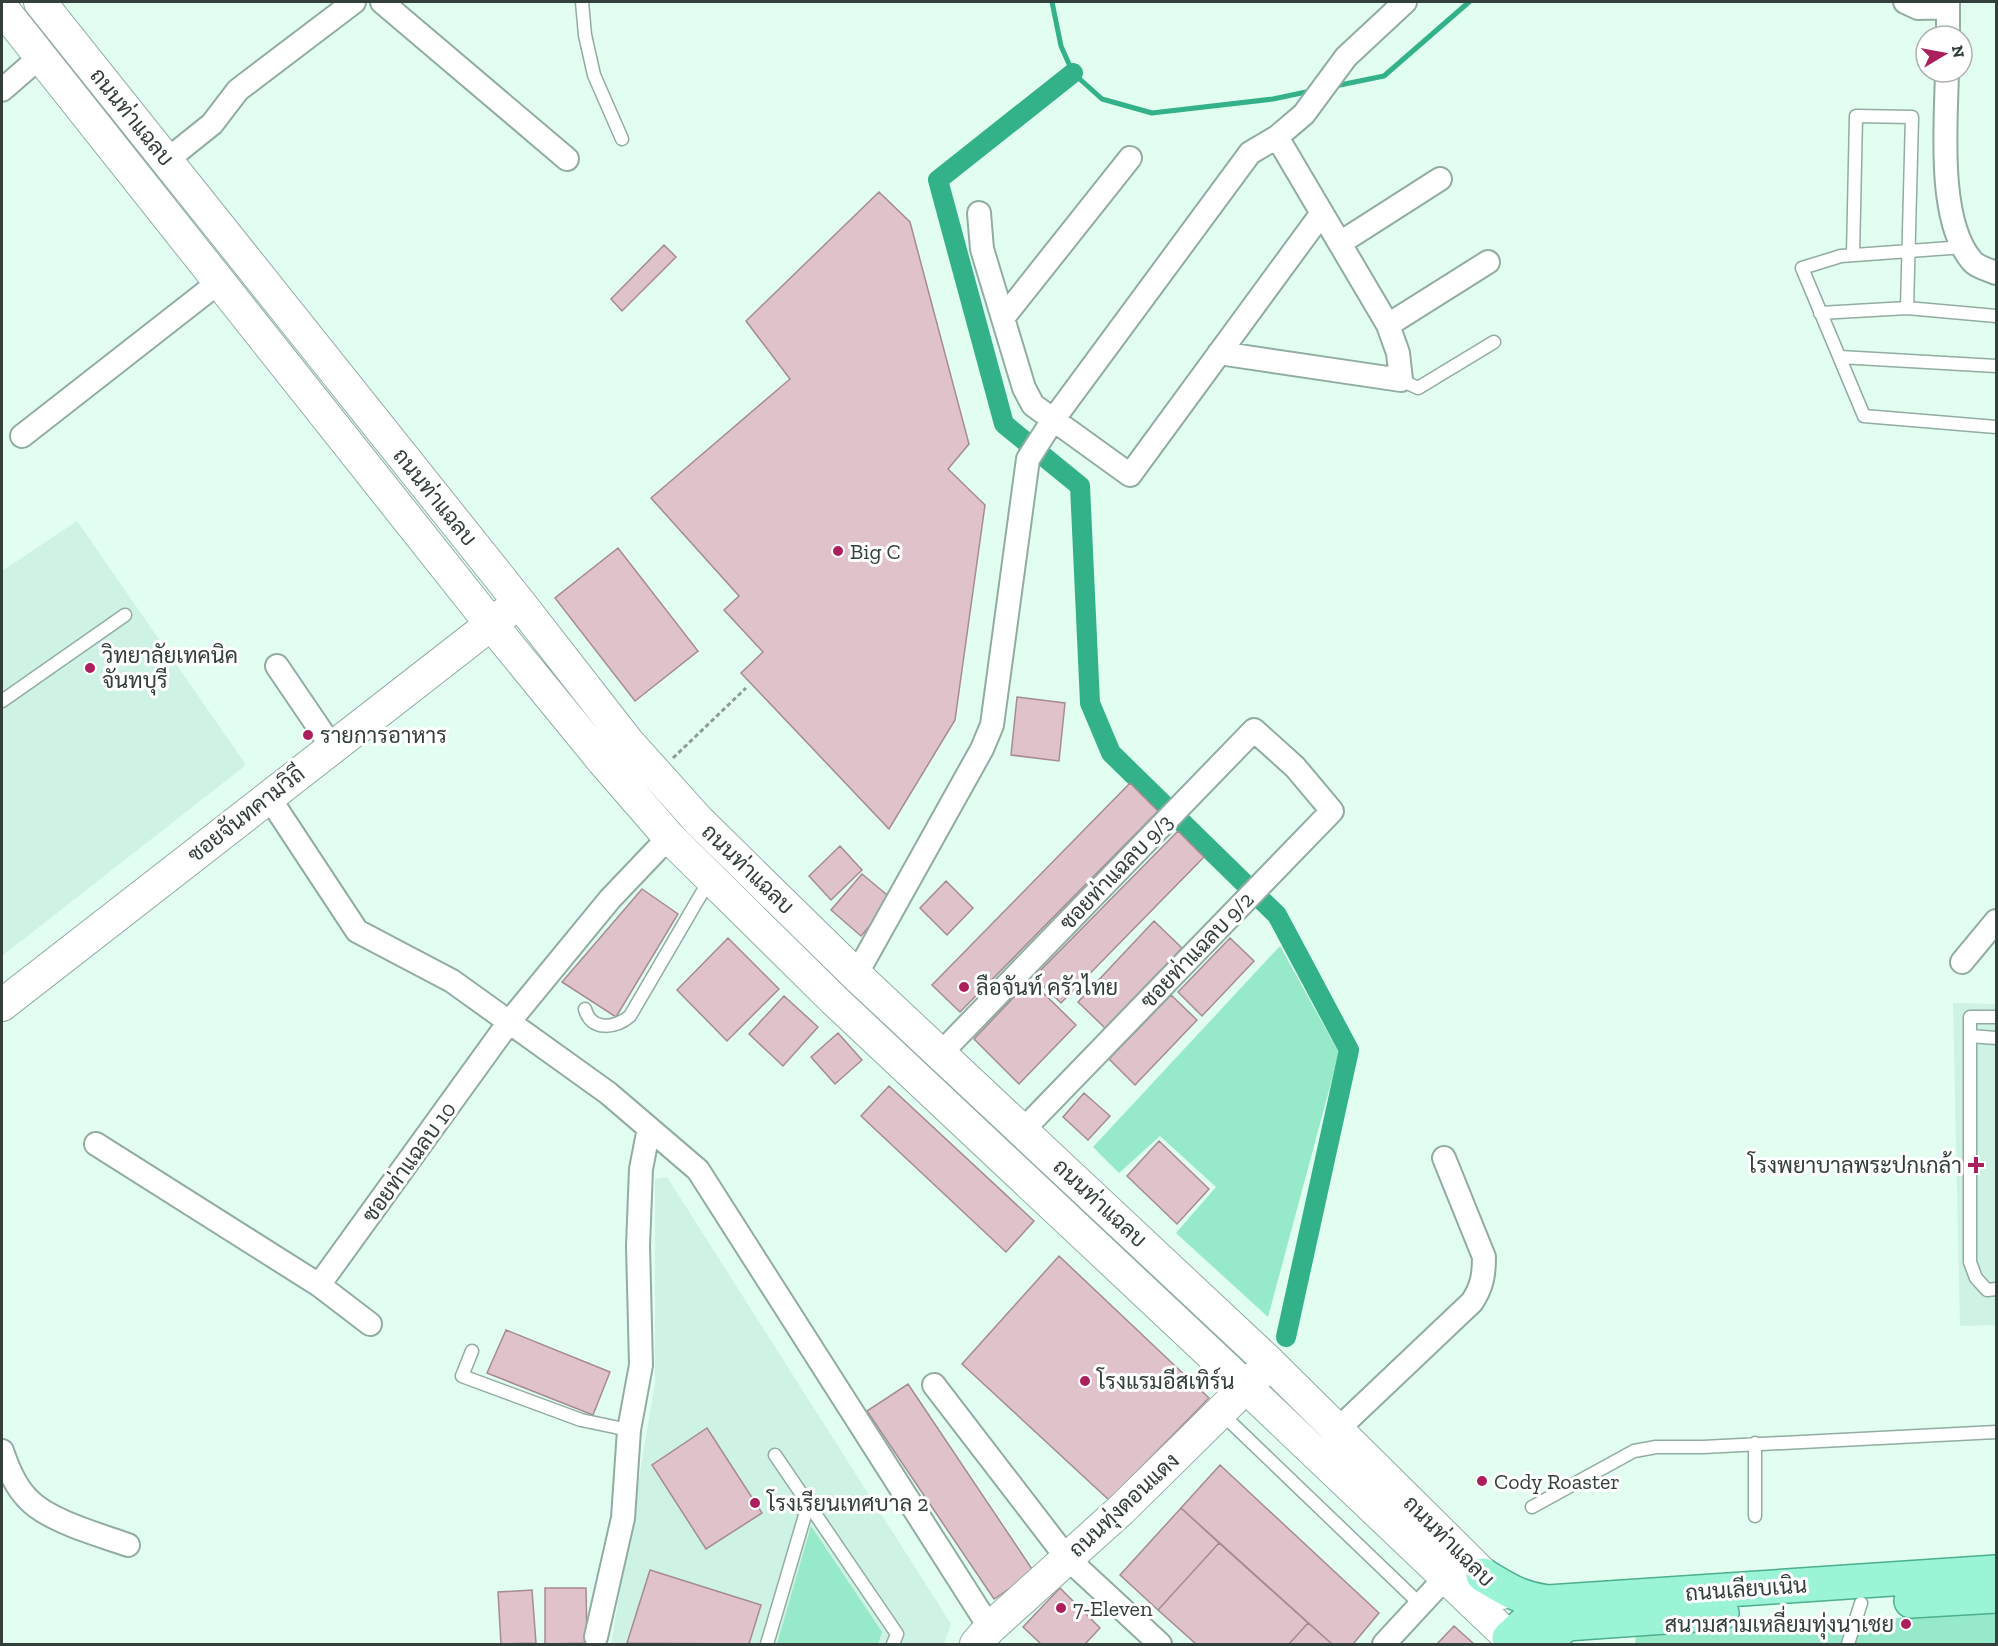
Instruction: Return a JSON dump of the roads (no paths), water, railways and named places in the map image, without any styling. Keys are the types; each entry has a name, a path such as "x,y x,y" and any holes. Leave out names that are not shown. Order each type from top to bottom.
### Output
{"main road":[{"name":"ถนนท่าแฉลบ","path":"40,2 628,742 699,822 856,975 1270,1363 1483,1575"},
{"name":"ถนนท่าแฉลบ","path":"9,7 40,57 491,624 603,761 669,837 834,1000 1446,1577 1536,1633"},
{"name":"ซอยจันทคามวิถี","path":"2,1005 519,602"},
{"path":"834,1000 856,975"},
{"name":"ถนนทุ่งดอนแดง","path":"983,1636 1121,1510 1270,1363"},
{"name":"ถนนเลียบเนิน","path":"1536,1633 1996,1572"},
{"path":"1483,1575 1509,1592 1526,1599 1536,1633"},
{"name":"ถนนเลียบเนิน","path":"1536,1633 1566,1624 1996,1596"},
{"path":"1608,1644 1610,1636 1618,1627 1636,1619"}],"street":[{"path":"167,160 212,124 238,90 354,2"},
{"path":"382,2 567,159"},
{"path":"856,975 982,749 992,725 1028,459 1047,429 1250,153 1277,137 1304,114 1346,57 1405,2"},
{"path":"1905,2 1918,8 1948,4 1948,24"},
{"path":"2,90 40,57"},
{"path":"1947,84 1946,171 1955,234 1973,263 1996,273"},
{"path":"1219,353 1401,381 1398,353 1388,325 1277,137"},
{"path":"1004,318 1130,158"},
{"path":"1340,243 1440,179"},
{"path":"979,213 982,249 1024,388 1033,405 1047,429 1130,475 1322,213"},
{"path":"1388,325 1488,262"},
{"path":"22,436 219,282"},
{"path":"277,666 333,747"},
{"name":"ซอยท่าแฉลบ 9/3","path":"940,1054 1254,730 1295,766"},
{"name":"ซอยท่าแฉลบ 9/2","path":"1022,1131 1332,811 1295,766"},
{"path":"268,796 357,931 452,981 608,1093 698,1170 983,1636"},
{"name":"ซอยท่าแฉลบ 10","path":"319,1285 509,1022 610,899 669,837"},
{"path":"1962,962 1996,921"},
{"path":"596,1637 623,1518 629,1430 641,1365 638,1246 641,1169 649,1128"},
{"path":"96,1144 319,1285 370,1324"},
{"path":"1337,1430 1472,1302 1480,1288 1484,1273 1484,1257 1444,1158"},
{"path":"934,1385 1067,1558 1160,1644"},
{"path":"2,1451 10,1473 28,1499 39,1509 53,1517 128,1545"},
{"path":"1384,1644 1446,1577"}],"lane":[{"path":"582,2 585,35 594,75 622,139"},
{"path":"1853,255 1856,117 1911,117 1907,308"},
{"path":"1964,247 1840,256 1802,268 1864,416 1996,427"},
{"path":"1821,313 1907,308 1996,316"},
{"path":"1401,381 1418,388 1494,342"},
{"path":"1840,357 1996,366"},
{"path":"2,701 125,615"},
{"path":"585,1009 592,1020 607,1026 616,1026 630,1016 710,878"},
{"path":"1996,1017 1970,1017 1970,1262 1976,1278 1987,1290 1996,1289"},
{"path":"1970,1036 1996,1038"},
{"path":"472,1351 462,1376 581,1420 629,1430"},
{"path":"1220,1412 1421,1605"},
{"path":"1532,1507 1634,1451 1656,1447 1996,1432"},
{"path":"1755,1443 1755,1516"},
{"path":"775,1455 897,1634 893,1644"},
{"path":"767,1644 808,1505"},
{"path":"1848,1644 1862,1604"}],"waterway":[{"path":"1052,2 1061,46 1073,73 1102,99 1152,113 1273,99 1311,91"},
{"path":"1335,86 1384,76 1469,2"},
{"path":"1073,73 938,180 1004,424 1080,486 1090,703 1111,753 1277,915 1349,1050 1286,1337"}],"place":[{"name":"Big C","path":"838,551"},
{"name":"วิทยาลัยเทคนิค จันทบุรี","path":"90,668"},
{"name":"รายการอาหาร","path":"308,735"},
{"name":"ลือจันท์ ครัวไทย","path":"964,987"},
{"name":"โรงพยาบาลพระปกเกล้า","path":"1976,1165"},
{"name":"โรงแรมอีสเทิร์น","path":"1085,1381"},
{"name":"Cody Roaster","path":"1482,1481"},
{"name":"โรงเรียนเทศบาล 2","path":"755,1503"},
{"name":"7-Eleven","path":"1061,1608"},
{"name":"สนามสามเหลี่ยมทุ่งนาเชย","path":"1906,1624"}]}
